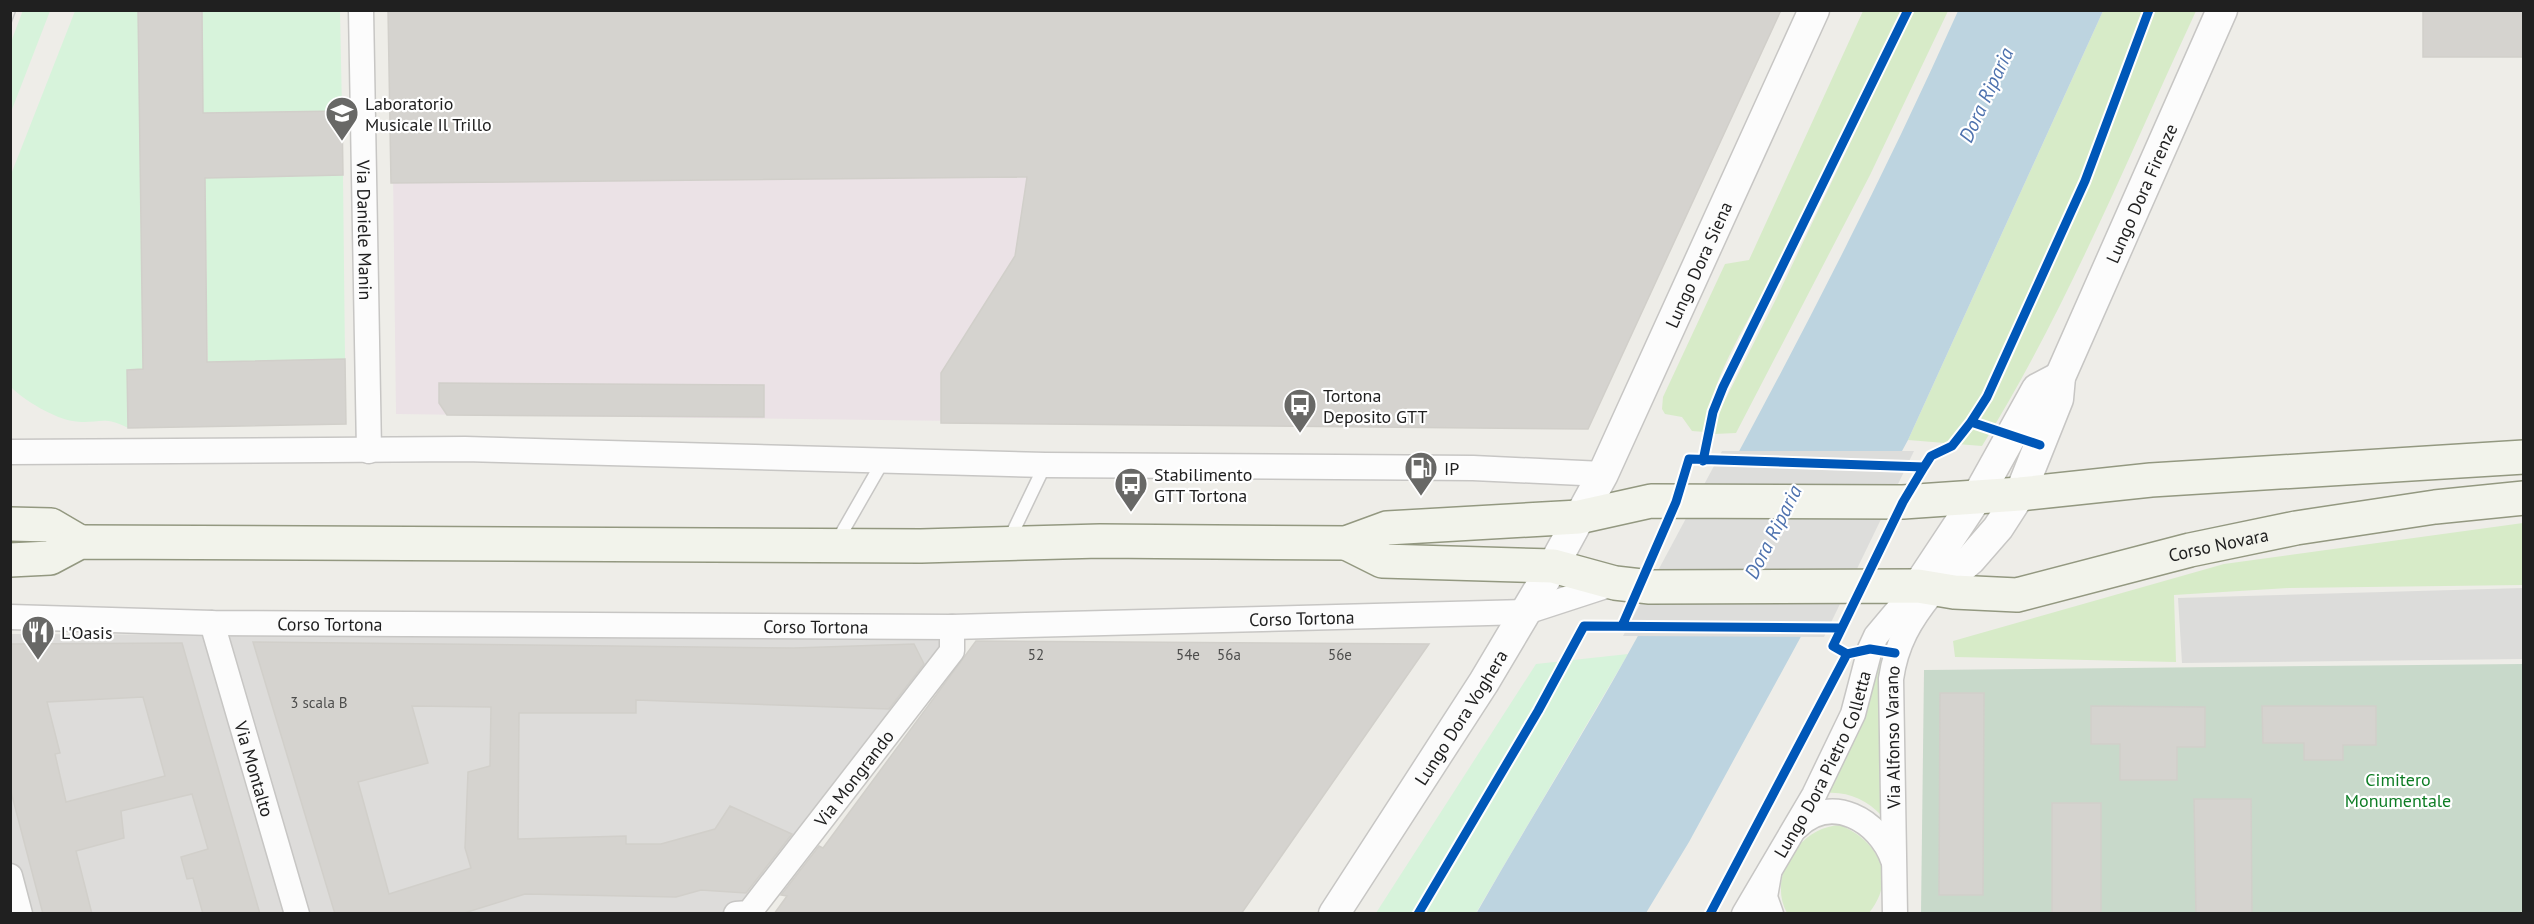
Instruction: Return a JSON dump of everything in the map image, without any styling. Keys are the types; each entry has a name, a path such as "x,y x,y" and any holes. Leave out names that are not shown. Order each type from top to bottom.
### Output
{"main road":[{"path":"1977,497 2151,480 2523,457"},
{"name":"Corso Tortona","path":"10,560 50,558 80,542 1007,544 1100,541 1346,543 1387,528 1579,518 1651,501 1889,502 1977,497"},
{"name":"Corso Novara","path":"1927,587 2017,595 2190,550 2295,528 2435,507 2523,498"},
{"path":"10,524 51,525 80,542"},
{"name":"Corso Tortona","path":"1346,543 1382,561 1552,566 1615,583 1650,587 1927,587"}],"street":[{"name":"Via Daniele Manin","path":"361,10 369,451"},
{"name":"Lungo Dora Siena","path":"1579,518 1603,474 1814,10"},
{"name":"Lungo Dora Firenze","path":"1927,587 1971,559 1998,528 2020,494 2058,399 2060,377 2222,10"},
{"path":"1927,587 2037,389 2060,377"},
{"path":"10,452 465,449 1045,465 1473,468 1603,474"},
{"name":"Lungo Dora Voghera","path":"1334,914 1526,612 1579,518"},
{"name":"Corso Tortona","path":"10,617 212,622 952,627 1526,612 1615,583"},
{"name":"Lungo Dora Pietro Colletta","path":"1744,914 1814,795 1853,714 1870,649 1876,636 1927,587"},
{"name":"Via Alfonso Varano","path":"1894,914 1891,679 1902,636 1927,587"},
{"name":"Via Montalto","path":"212,622 297,914"},
{"name":"Via Mongrando","path":"736,914 749,913 952,651 952,627"},
{"path":"1789,835 1805,819 1817,812 1838,812 1856,817 1882,836 1894,874 1884,914"},
{"path":"1771,866 1765,885 1765,897 1771,914"},
{"path":"10,876 20,914"}],"lane":[{"path":"835,544 883,461"},
{"path":"1007,544 1045,465"}],"shaded area":[{"path":"391,11 1781,11 1588,429 396,414"},
{"path":"2523,588 2523,659 2182,663 2178,598"},
{"path":"11,634 938,638 941,648 751,913 11,914"}],"green space":[{"path":"23,10 50,11 11,112 11,42"},
{"path":"75,11 138,11 143,369 127,370 128,428 106,421 81,422 58,417 31,403 11,387 10,177"},
{"path":"202,11 340,11 342,111 203,113"},
{"path":"1863,11 1901,11 1793,234 1723,369 1708,412 1705,432 1692,431 1682,417 1665,414 1662,409 1663,397 1725,264 1749,260"},
{"path":"1913,11 1948,11 1870,175 1736,433 1714,434 1719,412 1776,299"},
{"path":"2103,11 2196,11 2069,287 2013,394 1982,446 1908,440"},
{"path":"343,175 345,359 208,370 205,178"},
{"path":"2523,523 2523,585 2289,588 2174,595 2176,662 1955,657 1953,641 2224,564"},
{"path":"1628,654 1476,913 1376,913 1536,664"},
{"path":"1879,659 1885,660 1881,815 1856,798 1841,793 1826,793 1865,712"},
{"name":"Cimitero Monumentale","path":"2523,664 2523,913 1921,914 1924,670"},
{"path":"1840,825 1865,840 1874,850 1883,874 1878,900 1869,913 1787,913 1782,899 1781,884 1784,870 1791,856 1800,844 1812,835 1825,828"}],"water":[{"name":"Dora Riparia","path":"1958,11 2103,11 1908,440 1689,842 1646,913 1476,914 1610,685 1759,415 1882,174"}],"pier":[{"path":"1722,451 1914,451 1824,637 1623,636"}],"building":[{"path":"138,10 202,10 203,113 342,111 343,175 205,178 207,362 345,359 346,424 128,428 127,370 143,369"},
{"path":"388,10 1781,10 1588,429 941,423 941,373 1015,256 1027,177 391,183"},
{"path":"2423,10 2523,10 2523,57 2423,57"},
{"path":"439,383 764,385 764,417 447,415 439,403"},
{"path":"976,641 1429,644 1241,914 774,914 787,896 781,895 819,846 823,848"},
{"path":"253,642 794,648 914,644 924,664 889,709 636,700 636,713 519,713 518,839 626,836 626,844 661,844 715,829 730,806 792,834 746,893 701,890 676,897 525,894 461,914 335,914","holes":["412,706 491,707 490,766 468,772 465,848 471,868 389,894 358,782 428,763"]},
{"path":"182,643 260,914 203,914 193,878 187,879 181,857 208,849 192,794 121,811 124,838 76,851 92,914 43,914 10,788 10,644","holes":["143,697 165,776 66,802 55,754 60,753 47,702"]},
{"path":"1940,693 1984,693 1983,895 1939,895"},
{"path":"2091,706 2205,707 2205,747 2177,747 2177,780 2120,780 2120,744 2091,744"},
{"path":"2262,706 2376,706 2376,745 2343,745 2343,760 2304,760 2304,743 2263,743"},
{"path":"2194,799 2251,799 2252,914 2196,914"},
{"path":"2052,803 2101,803 2101,914 2052,914"}],"tram line":[{"path":"10,26 16,10"}],"cycle path":[{"path":"1703,461 1713,412 1723,387 1908,10"},
{"path":"2040,445 1971,422 1987,397 2085,181 2149,10"},
{"path":"1847,654 1833,646 1903,502 1931,456 1952,446 1971,422"},
{"path":"1622,626 1676,502 1689,459 1924,467"},
{"path":"1418,914 1538,711 1584,626 1841,628"},
{"path":"1710,914 1847,654 1870,649 1895,653"}],"place":[{"name":"Laboratorio Musicale Il Trillo","path":"342,142"},
{"name":"Tortona Deposito GTT","path":"1300,434"},
{"name":"IP","path":"1421,497"},
{"name":"Stabilimento GTT Tortona","path":"1131,513"},
{"name":"L'Oasis","path":"38,661"}]}
